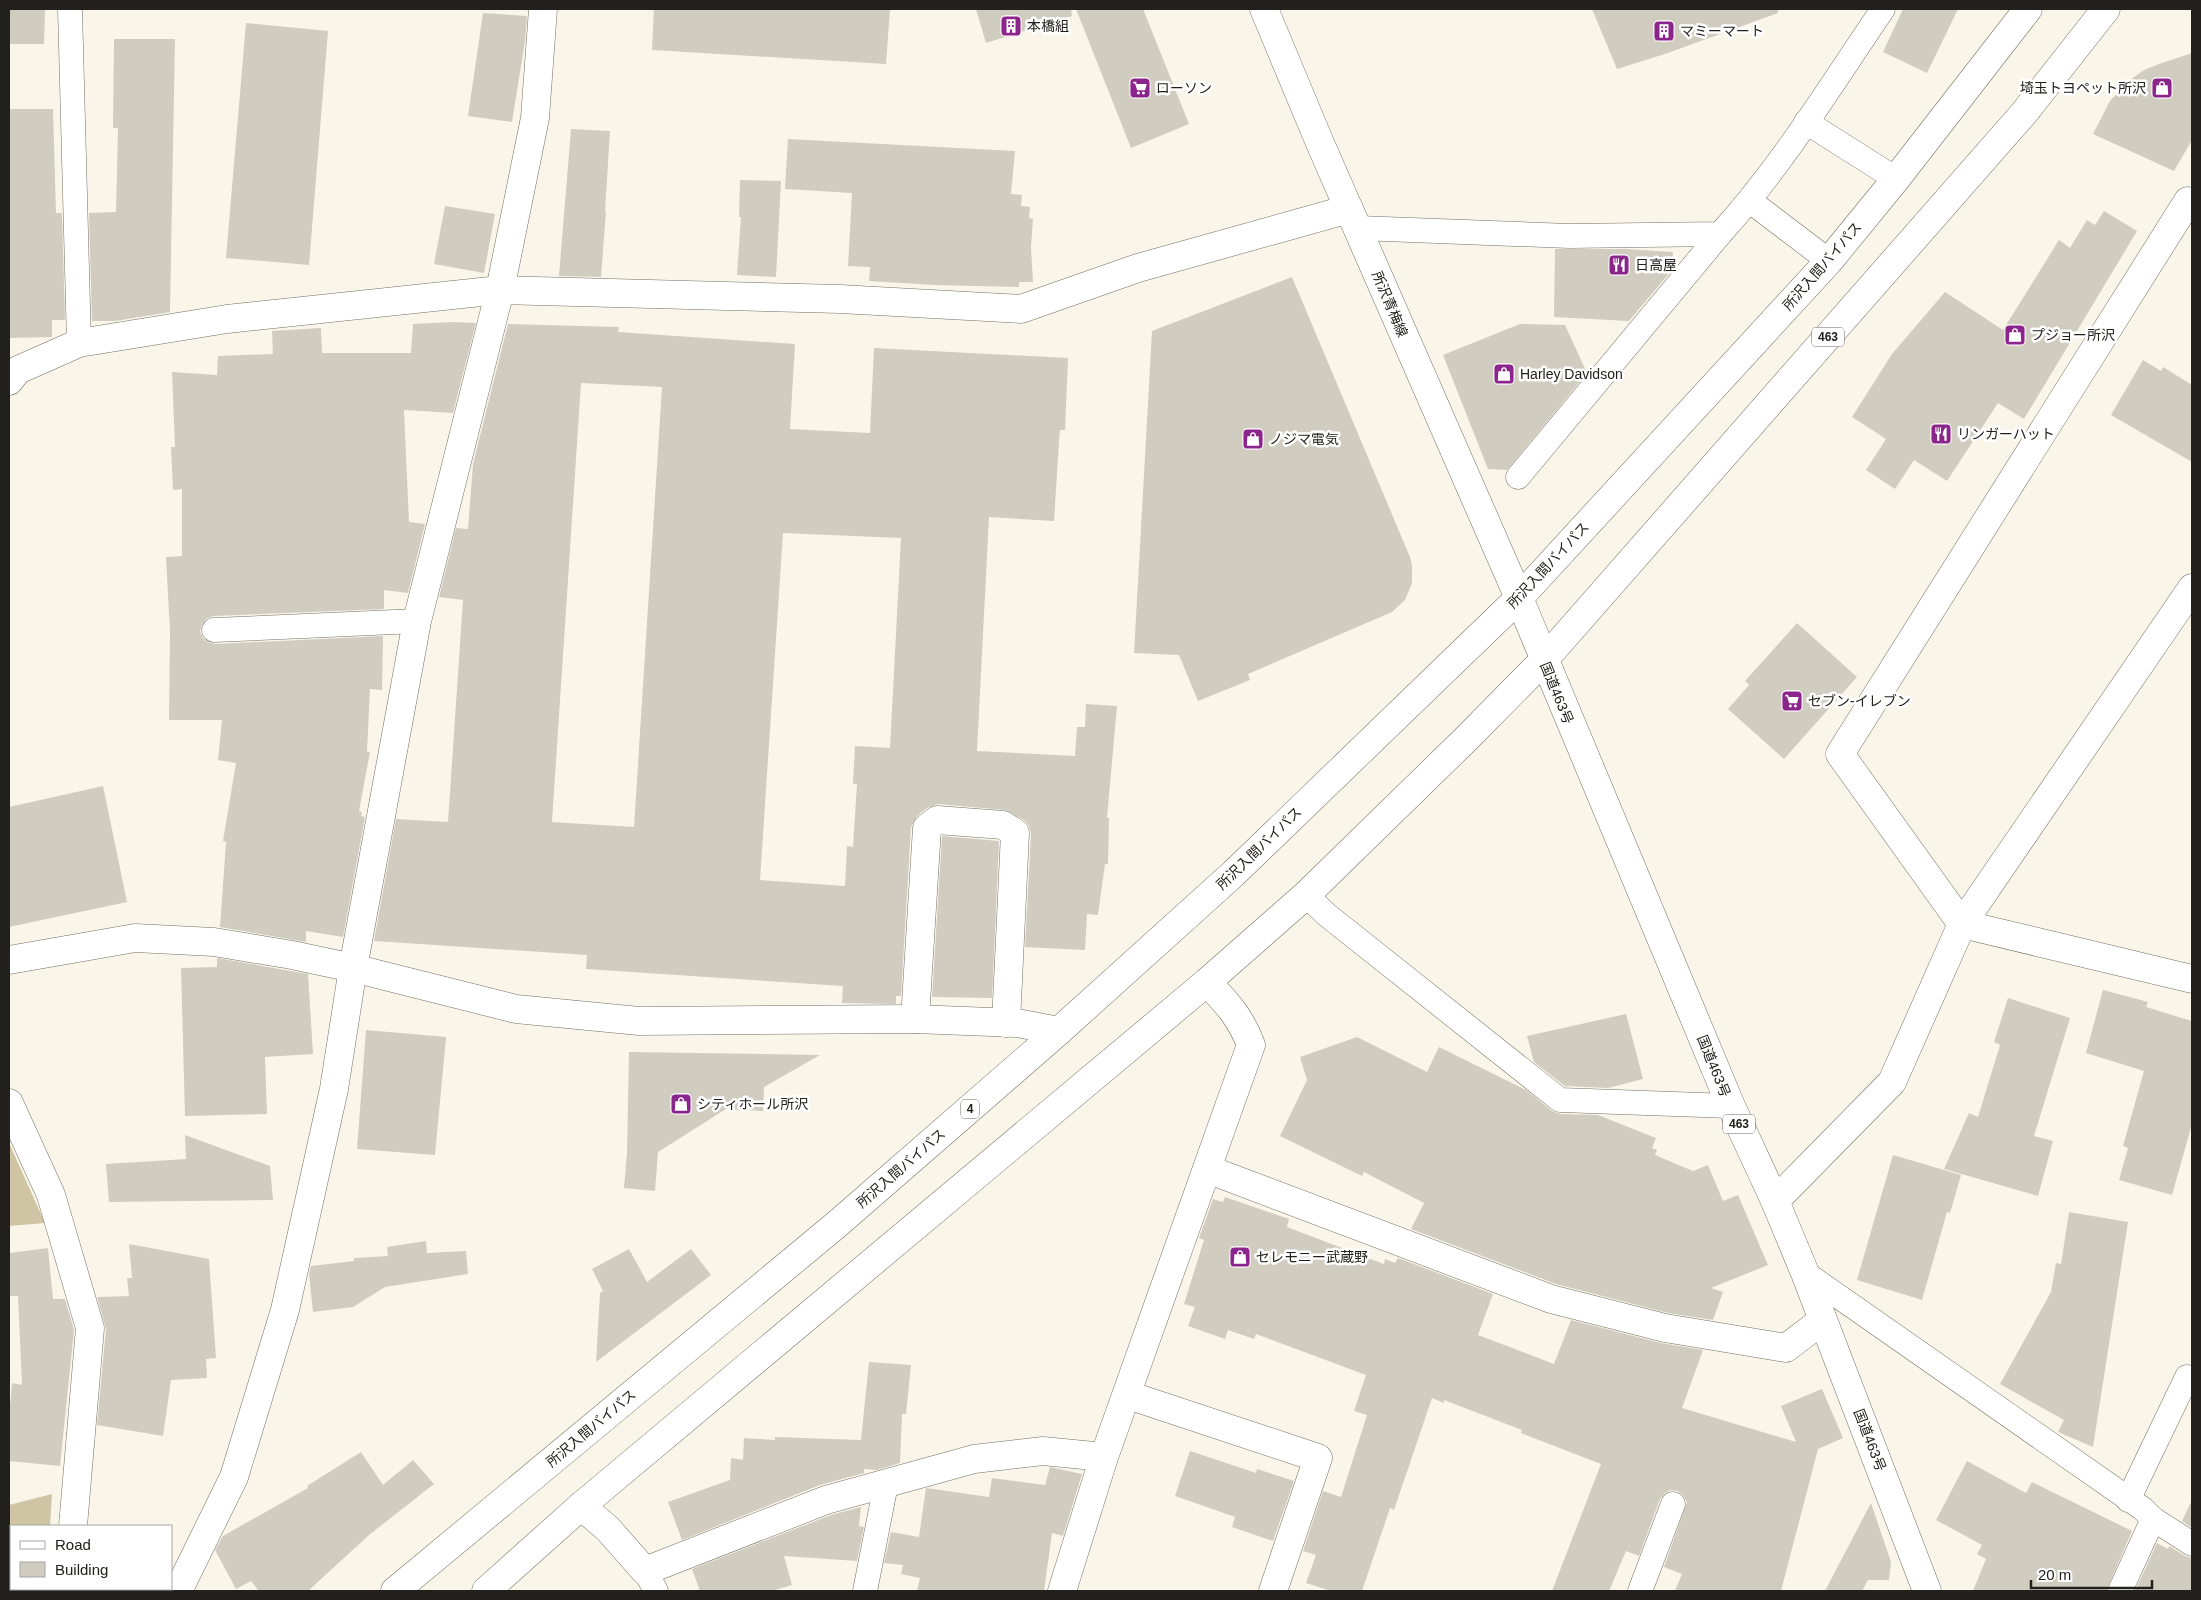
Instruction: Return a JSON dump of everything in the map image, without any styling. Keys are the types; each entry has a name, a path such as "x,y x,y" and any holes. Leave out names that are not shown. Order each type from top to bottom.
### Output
{"main road":[{"path":"178,1591 234,1477 285,1310 334,1089 353,968 417,621 500,290 535,118 543,9"},
{"name":"所沢青梅線","path":"1264,9 1353,219 1519,598"},
{"name":"所沢入間バイパス","path":"395,1591 836,1225 1059,1031 1233,874 1519,598 1829,261 1896,180 2028,9"},
{"name":"463","path":"1544,660 2024,113 2106,9"},
{"path":"2192,203 2188,201 1840,754 1962,924 2192,979"},
{"path":"9,381 18,370 79,343 227,319 500,290 840,299 1021,309 1138,268 1353,219"},
{"path":"1775,1201 1892,1082 1962,924 2192,588"},
{"name":"国道463号","path":"1519,598 1570,726 1648,905 1730,1106 1775,1201 1805,1273 1927,1591"},
{"path":"486,1591 581,1506 1207,982 1306,895 1544,660"},
{"path":"916,1019 927,828 937,820 1003,824 1015,833 1006,1023"},
{"path":"9,960 135,938 214,942 292,955 353,968 516,1009 639,1021 916,1019 1006,1023 1059,1031"},
{"path":"1062,1591 1104,1457 1128,1395 1251,1045 1243,1024 1230,1006 1207,982"},
{"path":"9,1104 51,1195 90,1328 73,1525"},
{"path":"1207,1169 1551,1299 1665,1328 1786,1348 1824,1320"},
{"path":"1128,1395 1318,1458 1273,1591"},
{"path":"581,1506 608,1529 650,1581 826,1500 974,1458 1043,1451 1104,1457"}],"lane":[{"path":"70,9 79,343"},
{"path":"1518,477 1720,234 1750,201 1882,9"},
{"path":"1806,122 1896,180"},
{"path":"1750,201 1829,261"},
{"path":"1353,219 1569,236 1720,234"},
{"path":"214,630 417,621"},
{"path":"1306,895 1327,915 1560,1100 1730,1106"},
{"path":"1805,1273 2153,1519 2192,1544"},
{"path":"2128,1500 2187,1377 2192,1379"},
{"path":"866,1591 886,1484"},
{"path":"1640,1591 1673,1504"},
{"path":"2120,1591 2153,1519"}],"shaded area":[{"path":"9,1143 45,1223 9,1226"},
{"path":"52,1494 50,1525 10,1525 10,1590 47,1591 9,1591 9,1505"}],"building":[{"path":"9,9 45,9 44,44 9,44"},
{"path":"654,9 890,9 886,64 652,50"},
{"name":"本橋組","path":"976,9 1071,9 1072,16 986,43"},
{"path":"1076,9 1143,9 1189,124 1131,148"},
{"name":"マミーマート","path":"1592,9 1778,9 1778,13 1665,54 1617,69"},
{"path":"1903,9 1958,9 1927,73 1883,52"},
{"path":"483,13 527,16 525,41 512,122 468,116"},
{"path":"246,23 328,31 309,265 226,258"},
{"path":"114,39 175,39 170,312 115,321 92,321 89,213 116,212 118,128 113,128"},
{"path":"2192,53 2192,140 2174,171 2093,134 2110,101 2130,80 2144,70"},
{"path":"9,109 53,109 56,213 62,213 65,320 52,320 52,337 9,338"},
{"path":"571,129 610,131 601,277 559,276"},
{"path":"788,139 1015,151 1011,194 1022,195 1021,206 1030,207 1029,218 1033,219 1031,247 1033,282 1019,282 1019,287 869,281 870,267 848,266 852,193 785,189"},
{"path":"740,180 781,181 776,277 737,275 741,217 739,217"},
{"path":"445,206 495,214 484,273 434,264"},
{"path":"2104,211 2137,231 2024,419 1998,403 1947,481 1914,460 1895,489 1866,470 1886,439 1852,417 1892,354 1945,292 2003,330 2059,240 2070,248 2087,220 2095,225"},
{"path":"1555,249 1625,249 1673,252 1672,270 1629,321 1554,317"},
{"name":"ノジマ電気","path":"1292,277 1410,557 1412,583 1405,600 1392,612 1248,674 1250,680 1198,701 1179,655 1134,653 1152,331"},
{"path":"476,323 453,413 404,410 409,522 425,524 408,593 384,590 384,609 213,616 206,619 202,624 200,631 203,638 215,644 383,636 382,690 370,689 367,752 370,752 359,811 362,812 361,816 365,817 343,937 306,931 306,942 220,927 226,842 223,841 236,763 218,760 222,720 169,720 170,632 166,557 182,556 182,489 173,490 171,447 175,447 172,372 217,375 218,356 273,354 272,331 321,328 322,353 411,353 413,324"},
{"path":"508,324 619,327 618,332 795,344 790,429 870,433 874,348 1068,358 1065,430 1060,430 1054,521 989,517 977,751 1075,756 1077,727 1085,727 1086,704 1117,706 1107,818 1109,818 1108,864 1105,864 1098,915 1087,914 1085,950 1025,947 1031,834 1029,826 1024,820 1005,810 938,804 927,808 917,816 911,827 901,996 896,996 896,1004 842,1003 843,986 586,969 587,955 374,941 396,819 448,822 463,600 439,597 456,528 468,529 473,464","holes":["581,383 662,387 634,827 552,822","783,533 901,538 890,748 855,746 853,784 857,784 853,847 847,846 845,886 760,880"]},
{"path":"1520,324 1565,325 1587,373 1507,470 1488,469 1443,355"},
{"path":"2143,360 2161,371 2163,367 2192,385 2192,462 2111,415"},
{"path":"1797,623 1857,677 1784,759 1728,709 1749,685 1745,681"},
{"path":"103,786 127,902 9,927 9,807"},
{"path":"942,836 999,841 992,998 932,997"},
{"path":"217,958 308,974 313,1054 265,1057 267,1114 185,1116 181,968 217,967"},
{"path":"2103,990 2148,1002 2146,1007 2192,1021 2192,1124 2172,1195 2119,1180 2128,1148 2123,1146 2144,1071 2086,1053"},
{"path":"2008,998 2070,1018 2034,1136 2053,1141 2038,1196 1944,1169 1969,1113 1978,1117 2000,1045 1994,1042"},
{"path":"1626,1014 1643,1079 1608,1088 1565,1086 1534,1062 1527,1036"},
{"path":"366,1030 446,1037 435,1155 357,1149"},
{"path":"1357,1037 1427,1072 1439,1047 1526,1090 1552,1111 1560,1114 1598,1115 1656,1138 1652,1148 1657,1150 1655,1155 1693,1171 1708,1165 1723,1201 1738,1195 1768,1265 1711,1288 1723,1292 1713,1320 1668,1313 1556,1284 1411,1229 1424,1203 1364,1172 1362,1176 1280,1136 1307,1080 1300,1057"},
{"name":"シティホール所沢","path":"629,1052 820,1055 764,1087 763,1111 726,1109 658,1152 655,1191 624,1188 627,1153"},
{"path":"185,1135 270,1166 273,1200 109,1202 106,1164 186,1159"},
{"path":"1893,1155 1961,1175 1950,1213 1947,1212 1922,1300 1857,1280"},
{"path":"1225,1197 1289,1219 1287,1227 1384,1264 1385,1259 1395,1263 1398,1258 1493,1294 1478,1335 1554,1364 1571,1320 1661,1343 1703,1350 1682,1408 1796,1442 1781,1406 1822,1389 1843,1438 1818,1449 1781,1591 1675,1591 1682,1574 1664,1567 1687,1502 1678,1491 1671,1490 1660,1499 1639,1556 1626,1551 1609,1591 1552,1591 1601,1464 1521,1433 1522,1430 1444,1400 1444,1403 1432,1398 1394,1510 1390,1508 1362,1591 1331,1591 1306,1583 1316,1555 1303,1551 1323,1491 1341,1497 1367,1415 1354,1411 1366,1375 1256,1334 1254,1339 1228,1330 1225,1339 1188,1326 1195,1307 1184,1304 1204,1240 1199,1238 1213,1199 1223,1202"},
{"path":"2069,1212 2128,1222 2093,1447 2058,1432 2064,1420 2000,1384 2051,1292 2056,1263 2061,1264"},
{"path":"426,1241 427,1253 466,1251 468,1274 385,1287 353,1307 313,1312 309,1274 311,1266 354,1261 354,1258 388,1256 387,1247"},
{"path":"129,1244 209,1259 216,1358 206,1359 207,1378 171,1380 163,1436 97,1425 106,1329 97,1297 129,1296 127,1278 132,1278"},
{"path":"48,1248 53,1299 65,1299 74,1330 60,1466 9,1461 9,1417 12,1383 22,1385 18,1296 9,1296 9,1253"},
{"path":"629,1249 647,1282 691,1249 711,1275 596,1362 600,1293 603,1291 592,1269"},
{"path":"869,1362 911,1365 906,1414 902,1414 900,1463 877,1470 864,1469 864,1473 820,1485 682,1540 668,1502 730,1480 731,1458 743,1460 744,1438 775,1440 775,1437 861,1440"},
{"path":"1190,1451 1256,1473 1257,1469 1294,1481 1273,1541 1232,1527 1235,1517 1175,1496"},
{"path":"361,1452 383,1485 413,1460 434,1484 369,1535 308,1591 259,1591 251,1581 236,1589 215,1550 223,1536 308,1488 307,1486"},
{"path":"1967,1461 2026,1493 2032,1482 2132,1531 2106,1591 1973,1591 1986,1559 1977,1554 1982,1545 1936,1520"},
{"path":"1050,1467 1082,1474 1063,1536 1052,1533 1044,1591 917,1591 920,1578 901,1574 903,1565 884,1563 891,1532 919,1537 926,1488 989,1497 992,1478 1045,1485"},
{"path":"2192,1500 2192,1528 2182,1521"},
{"path":"1871,1503 1891,1562 1889,1580 1868,1580 1862,1591 1825,1591"},
{"path":"861,1507 859,1526 864,1527 857,1561 784,1556 792,1585 771,1591 700,1591 692,1569 831,1515"},
{"path":"2157,1543 2168,1549 2169,1546 2192,1558 2192,1591 2135,1591"}],"place":[{"name":"本橋組","path":"1011,26"},
{"name":"マミーマート","path":"1664,31"},
{"name":"ローソン","path":"1140,88"},
{"name":"埼玉トヨペット所沢","path":"2162,88"},
{"name":"日高屋","path":"1619,265"},
{"name":"プジョー所沢","path":"2015,335"},
{"name":"Harley Davidson","path":"1504,374"},
{"name":"リンガーハット","path":"1941,434"},
{"name":"ノジマ電気","path":"1253,439"},
{"name":"セブン-イレブン","path":"1792,701"},
{"name":"シティホール所沢","path":"681,1104"},
{"name":"セレモニー武蔵野","path":"1240,1257"}]}
